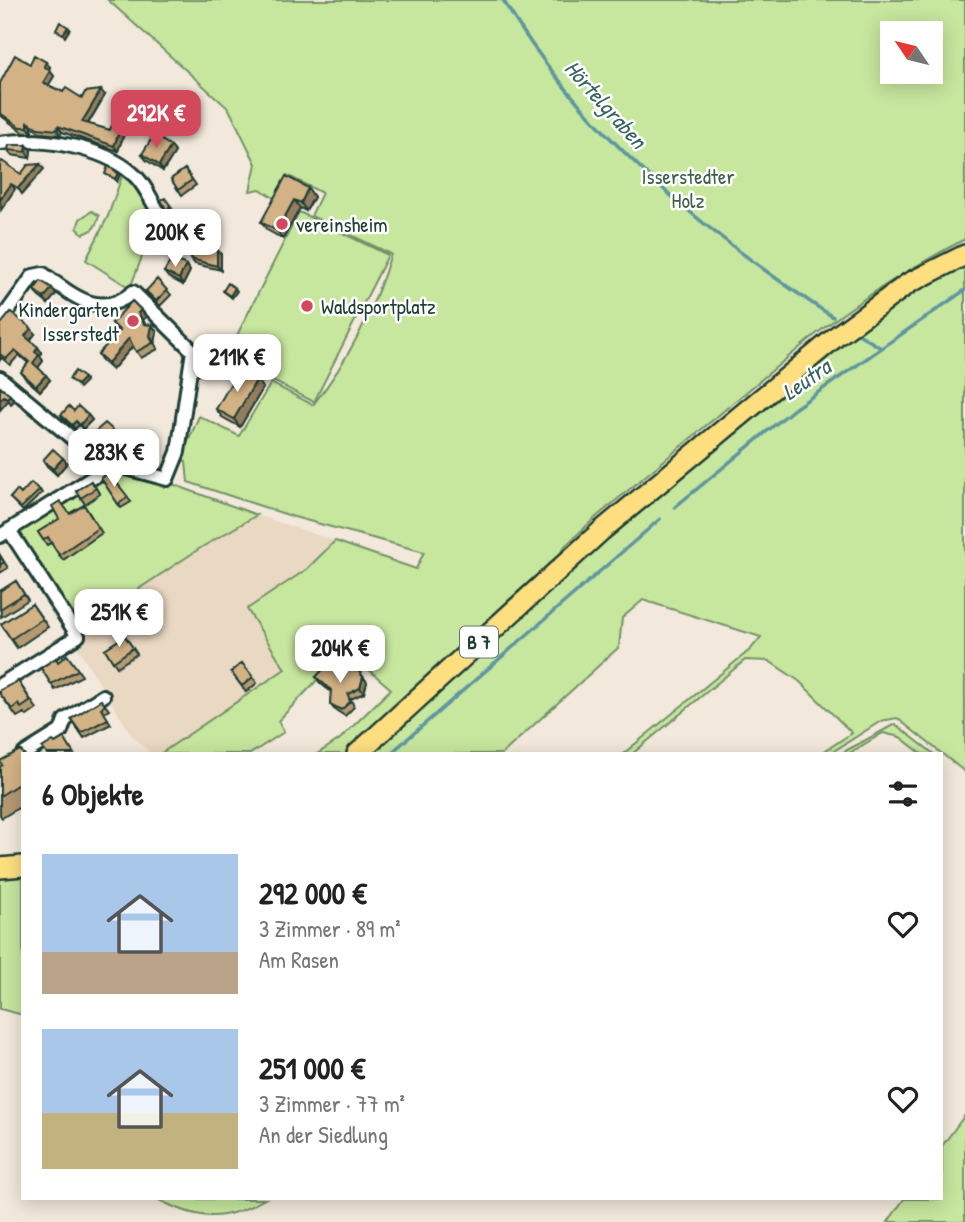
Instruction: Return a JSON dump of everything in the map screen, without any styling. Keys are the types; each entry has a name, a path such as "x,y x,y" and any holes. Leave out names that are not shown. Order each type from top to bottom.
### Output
{"main road":[{"name":"B 7","path":"359,752 601,531 838,335 909,283 965,255"},
{"path":"0,868 21,866"}],"street":[{"path":"0,143 18,140 48,144 111,158 135,175 160,215"},
{"path":"0,322 33,276 43,274 80,300 97,306 111,305 132,292 193,351 178,452 167,479 120,466 108,468 5,533 78,636 0,685"},
{"path":"190,370 218,360"},
{"path":"0,378 108,468"},
{"path":"27,752 61,731 65,720 103,696"}],"shaded area":[{"path":"257,515 335,541 307,569 247,609 285,669 163,752 149,752 130,733 75,643 84,637 78,629 202,547"}],"green space":[{"name":"Isserstedter Holz","path":"108,0 965,0 965,239 885,285 828,324 595,518 565,546 557,559 350,752 320,752 340,739 391,689 346,650 278,721 284,732 253,752 163,752 285,669 247,609 307,569 335,541 416,569 424,552 294,517 188,482 186,462 181,458 199,416 239,436 271,383 313,405 338,370 359,333 391,254 311,216 322,193 287,175 274,198 260,189 250,191 256,164 229,109"},
{"path":"122,176 136,185 157,218 130,288 86,260 108,216"},
{"path":"92,211 99,216 97,223 92,230 83,234 77,228 80,219"},
{"name":"Waldsportplatz","path":"299,212 388,255 314,402 226,357"},
{"path":"965,262 965,772 897,718 881,721 832,752 823,752 852,733 799,681 769,661 745,660 634,752 625,752 751,649 761,637 643,600 622,618 619,647 504,752 368,752 584,557 806,369 867,322 931,280"},
{"path":"108,473 164,481 257,515 202,547 78,629 16,533"},
{"path":"895,724 931,752 919,752 900,737 883,733 851,752 844,752"},
{"path":"21,872 21,1014 0,1009 0,875"},
{"path":"965,1115 965,1222 888,1222 903,1200 943,1200 943,1145"},
{"path":"159,1200 263,1200 237,1212 212,1216 186,1212"}],"building":[{"path":"60,22 68,27 63,34 56,30"},
{"path":"15,55 30,64 34,55 46,62 44,66 50,71 43,83 63,92 66,88 82,98 85,92 101,90 82,122 110,130 112,125 120,129 114,146 58,126 57,130 38,128 28,122 28,127 20,127 0,113 0,83"},
{"path":"154,135 171,146 159,165 142,154"},
{"path":"9,145 27,145 26,152 8,150"},
{"path":"2,161 21,174 28,165 40,164 18,188 11,184 0,200 0,164"},
{"path":"108,166 118,173 115,179 105,174"},
{"path":"185,169 192,180 178,190 171,179"},
{"path":"286,176 308,188 301,203 294,200 277,231 261,222"},
{"path":"165,198 170,205 167,211 161,200"},
{"path":"178,220 198,224 193,244 177,240"},
{"path":"196,242 217,249 217,266 191,259"},
{"path":"172,258 186,265 179,279 164,272"},
{"path":"157,279 167,290 156,301 146,291"},
{"path":"41,281 52,288 44,298 34,290"},
{"path":"228,283 235,288 230,296 223,291"},
{"path":"132,301 141,310 138,313 144,324 152,325 150,336 153,343 136,352 129,338 108,363 98,354 120,331 112,323"},
{"path":"11,312 31,328 25,336 38,347 35,352 39,355 33,363 46,375 36,386 21,372 29,362 15,350 6,359 0,354 0,325"},
{"path":"239,369 257,379 234,419 216,409"},
{"path":"75,371 84,378 77,385 69,379"},
{"path":"0,387 10,395 7,398 4,396 0,400"},
{"path":"69,406 74,411 78,406 88,415 80,425 76,421 72,425 61,415"},
{"path":"105,423 113,430 99,447 88,438"},
{"path":"53,449 63,458 53,469 43,460"},
{"path":"109,473 128,497 118,504 101,478"},
{"path":"91,481 96,488 81,498 76,491"},
{"path":"31,483 40,490 21,508 10,498 17,490 21,494"},
{"path":"60,501 70,514 84,505 98,528 59,555 48,537 43,540 38,532 59,519 52,506"},
{"path":"16,581 24,594 0,609 0,591"},
{"path":"32,604 42,619 11,639 1,624"},
{"path":"125,636 133,648 113,662 105,649"},
{"path":"67,655 78,670 51,684 41,668 56,658 58,662"},
{"path":"242,663 253,677 242,686 231,672"},
{"path":"328,664 340,674 351,669 359,671 363,677 360,688 348,694 350,702 341,710 330,704 331,690 316,677"},
{"path":"18,681 31,701 21,708 18,704 12,709 0,694 0,690"},
{"path":"101,700 105,705 101,708 108,719 81,733 71,719"},
{"path":"64,738 73,752 45,752 42,748 53,741 55,743"},
{"path":"20,750 22,752 21,782 0,796 2,765 0,761"}],"waterway":[{"name":"Hörtelgraben","path":"503,0 534,48 608,136 693,215 833,317"},
{"name":"Leutra","path":"675,507 794,409 965,290"},
{"name":"Hörtelgraben","path":"857,333 881,348"},
{"name":"Leutra","path":"392,752 660,519"}],"place":[{"name":"vereinsheim","path":"282,224"},
{"name":"Waldsportplatz","path":"307,306"},
{"name":"Kindergarten Isserstedt","path":"133,321"}]}
